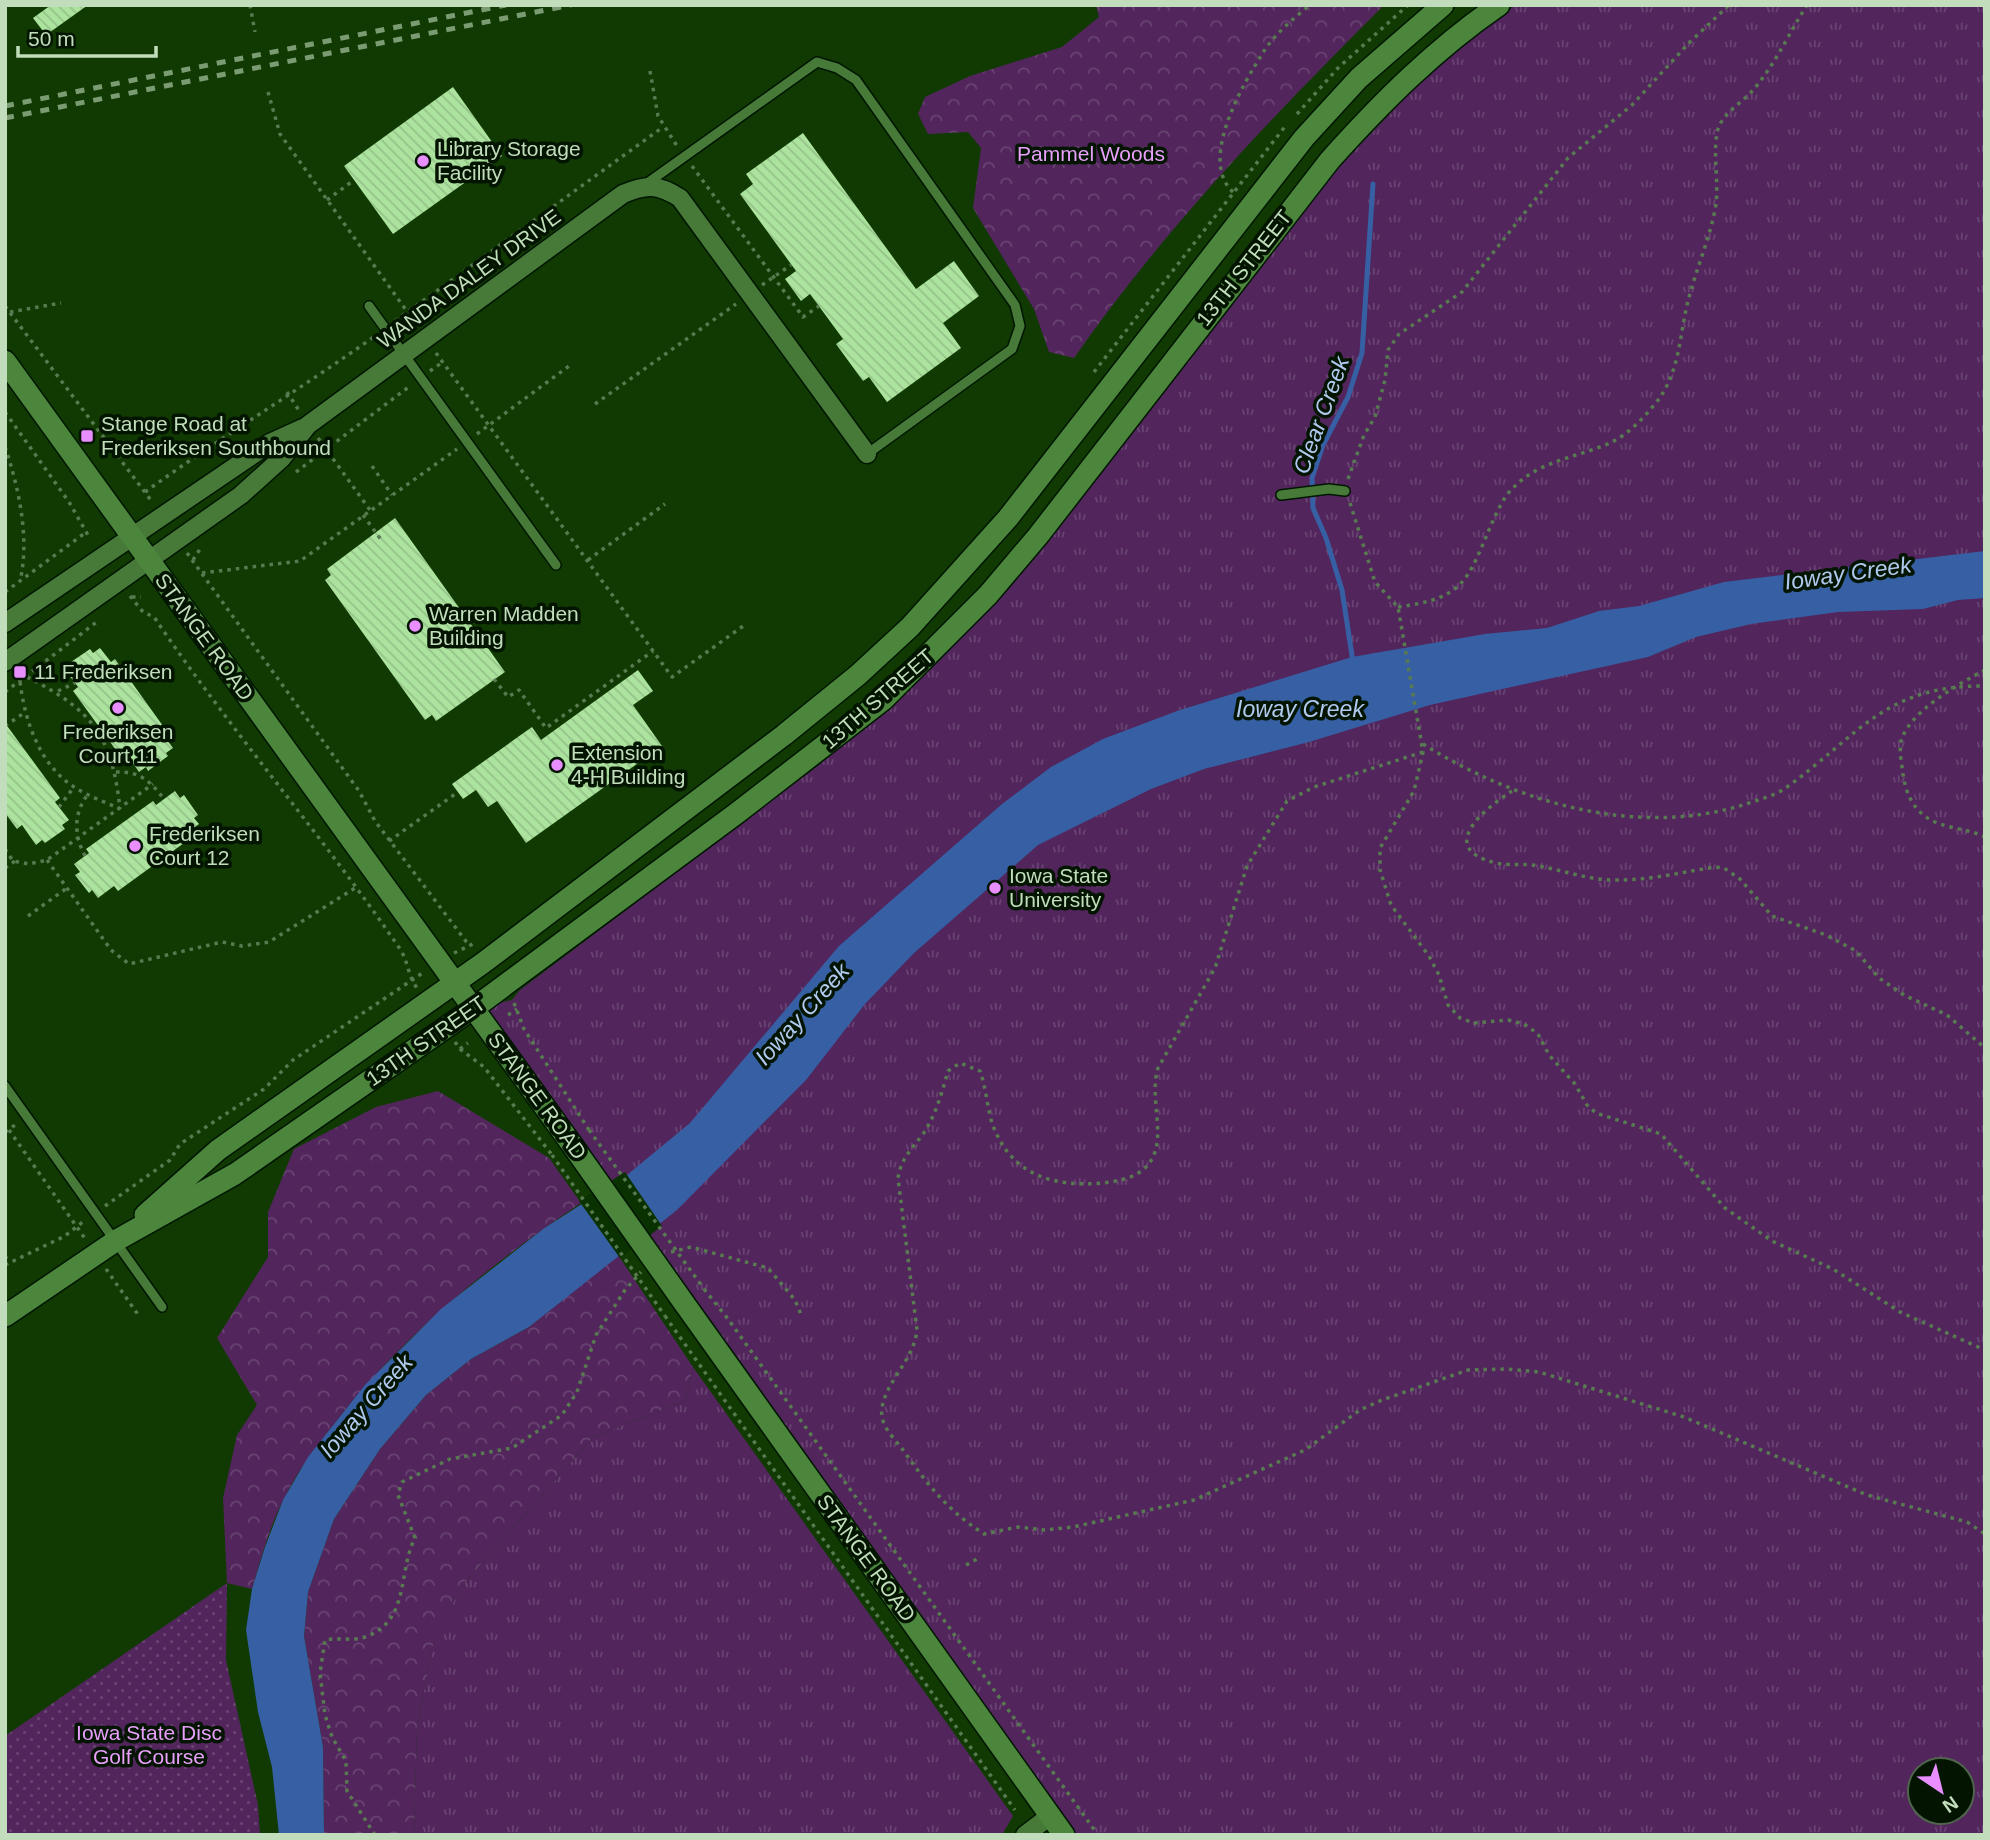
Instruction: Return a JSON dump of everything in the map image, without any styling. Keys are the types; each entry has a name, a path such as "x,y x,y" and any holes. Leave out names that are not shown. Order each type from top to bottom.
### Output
{"main road":[{"name":"13TH STREET","path":"117,1240 218,1150 456,982 784,735 858,675 910,627 1008,518 1304,138 1359,78 1443,5"},
{"name":"13TH STREET","path":"5,1316 117,1240 235,1174 474,1008 816,754 883,700 988,595 1038,536 1330,160 1383,101 1426,61 1499,5"},
{"name":"STANGE ROAD","path":"5,361 456,982 1063,1835"}],"street":[{"path":"644,185 662,187 680,198 867,454"},
{"name":"WANDA DALEY DRIVE","path":"5,662 241,495 282,458 308,425 403,354 623,194 644,185"},
{"path":"5,623 270,443 308,425"},
{"path":"1025,1835 1050,1816"}],"lane":[{"path":"644,185 817,62 837,68 856,80 1015,305 1020,326 1012,349 867,454"},
{"path":"369,306 556,565"},
{"path":"1280,495 1329,489 1345,491"},
{"path":"5,1086 117,1240 162,1307"}],"path":[{"path":"250,5 255,32"},
{"path":"1233,192 1223,183 1218,159 1224,131 1265,49 1310,5"},
{"path":"1090,377 1233,192 1338,68 1408,5"},
{"path":"1729,5 1688,44 1632,105 1568,158 1462,292 1399,334 1388,350 1385,380 1375,417 1364,435 1345,491 1375,582 1398,607 1423,752 1414,791 1380,849 1380,870 1391,905 1429,956 1439,975 1448,1005 1460,1018 1474,1023 1508,1020 1524,1024 1538,1034 1549,1055 1575,1084 1587,1105 1596,1114 1661,1134 1725,1208 1772,1241 1833,1269 1900,1312 1985,1350"},
{"path":"1398,607 1419,604 1449,594 1463,583 1474,568 1500,506 1522,480 1552,463 1612,442 1636,425 1656,404 1668,383 1680,351 1687,304 1716,205 1718,128 1726,116 1754,90 1807,5"},
{"path":"650,71 657,116 663,127 803,317 819,306"},
{"path":"268,92 281,134 671,677 746,624"},
{"path":"145,492 230,430 254,420 290,397 663,127"},
{"path":"327,200 354,180"},
{"path":"595,404 791,265"},
{"path":"10,312 61,303"},
{"path":"5,306 150,499"},
{"path":"286,480 325,447 443,362"},
{"path":"202,573 300,561 569,366"},
{"path":"287,392 370,510"},
{"path":"5,412 69,502 87,535 5,592"},
{"path":"5,447 16,480 23,547 20,581"},
{"path":"372,466 392,495"},
{"path":"588,560 665,504"},
{"path":"363,515 382,541"},
{"path":"210,540 200,547 193,560 359,791 389,841 474,951"},
{"path":"129,595 141,597"},
{"path":"120,605 129,595"},
{"path":"129,595 143,612 153,617 355,888 402,953 411,980 418,990"},
{"path":"5,692 98,620"},
{"path":"494,679 508,697 519,690 546,728 653,651"},
{"path":"1985,670 1957,686 1905,729 1900,744 1906,792 1915,808 1930,820 1985,837"},
{"path":"27,677 69,699 85,715 116,772 120,809"},
{"path":"20,682 24,713 34,739 54,769 74,787 120,809"},
{"path":"57,692 75,682"},
{"path":"1422,744 1454,764 1512,791 1617,817 1677,817 1727,810 1785,789 1866,720 1918,693 1957,686 1985,686"},
{"path":"5,726 24,713"},
{"path":"1423,752 1314,787 1287,801 1247,866 1215,968 1158,1068 1153,1084 1154,1154 1147,1167 1131,1177 1113,1182 1073,1185 1042,1178 1019,1164 998,1136 980,1071 960,1063 948,1071 940,1100 923,1133 900,1164 898,1178 917,1331 915,1346 882,1405 882,1418 913,1468 934,1494 984,1534 1018,1527 1045,1530 1073,1527 1194,1500 1305,1450 1341,1423 1382,1400 1468,1370 1507,1369 1539,1372 1684,1417 1867,1495 1967,1522 1985,1534"},
{"path":"112,763 128,757"},
{"path":"116,772 129,771 153,784 163,799"},
{"path":"5,849 16,861 29,864 47,860 153,784"},
{"path":"59,807 74,787"},
{"path":"1512,791 1485,808 1468,831 1469,844 1477,856 1496,863 1539,866 1584,877 1618,880 1715,867 1724,869 1740,879 1772,916 1826,935 1856,951 1880,978 1904,995 1947,1015 1985,1048"},
{"path":"389,841 458,792"},
{"path":"85,856 75,838 81,804 88,794"},
{"path":"47,860 111,950 128,964 222,942 242,946 269,942 355,888"},
{"path":"5,868 16,861"},
{"path":"28,916 67,888"},
{"path":"462,948 483,940"},
{"path":"5,1256 8,1264 77,1227 170,1160 180,1144 264,1089 293,1060 420,975"},
{"path":"512,1000 524,1029 589,1130 1098,1835"},
{"path":"508,1015 517,1009"},
{"path":"455,1042 484,1067 552,1155 1015,1810"},
{"path":"460,1049 468,1044"},
{"path":"9,1130 139,1316"},
{"path":"669,1253 691,1247 768,1268 795,1300 802,1317"},
{"path":"375,1835 348,1791 346,1761 332,1737 325,1715 320,1673 325,1640 349,1641 370,1636 391,1619 399,1606 406,1555 415,1538 398,1495 402,1482 450,1459 512,1448 562,1415 577,1392 596,1335 625,1290 644,1268"},
{"path":"966,1565 979,1558"}],"shaded area":[{"name":"Iowa State University","path":"5,5 1985,5 1985,1835 5,1835"}],"green space":[{"name":"Pammel Woods","path":"1096,5 1384,5 1221,175 1145,264 1074,358 1049,352 1034,309 973,208 981,148 968,132 928,134 918,114 925,97 970,76 1062,47 1099,17"},
{"path":"1985,5 1985,1835 1064,1835 474,1008 512,1000 520,990 819,765 885,711 939,661 1039,552 1275,244 1336,170 1425,77 1514,6"},
{"path":"438,1091 549,1158 581,1203 482,1275 421,1329 364,1388 309,1457 284,1499 266,1543 252,1589 227,1583 223,1498 237,1435 257,1405 217,1338 268,1257 268,1212 294,1149 376,1107"},
{"path":"618,1255 693,1367 685,1401 593,1437 461,1587 433,1644 417,1728 414,1835 324,1835 323,1747 304,1636 308,1592 334,1519 380,1449 426,1395 471,1359 529,1327"},
{"path":"693,1367 1013,1816 1002,1835 414,1835 417,1728 433,1643 461,1587 593,1437 685,1401"},
{"name":"Iowa State Disc Golf Course","path":"227,1583 226,1660 258,1805 260,1835 5,1835 5,1736"}],"water":[{"name":"Ioway Creek","path":"1985,551 1985,598 1958,600 1923,609 1838,612 1751,624 1696,637 1648,657 1430,705 1309,742 1204,769 1151,789 1038,845 914,953 865,1004 806,1080 677,1210 529,1327 471,1359 426,1395 380,1449 334,1519 308,1592 304,1636 323,1747 324,1835 279,1835 272,1767 258,1712 246,1630 252,1589 265,1547 283,1500 308,1457 365,1385 441,1309 543,1229 627,1175 690,1123 839,946 1002,804 1051,767 1103,739 1177,711 1352,657 1485,634 1547,628 1599,611 1639,606 1724,582"}],"pier":[{"path":"625,1172 662,1226 620,1258 579,1201"}],"building":[{"path":"51,5 88,5 46,35 33,18"},
{"name":"Library Storage Facility","path":"453,87 502,156 393,234 344,166"},
{"path":"803,133 916,289 954,261 979,296 943,323 961,348 887,402 869,377 863,381 836,344 843,339 810,294 801,301 785,279 796,271 740,194 753,184 746,174"},
{"name":"Warren Madden Building","path":"395,518 505,672 436,721 432,715 425,720 325,580 331,575 327,569"},
{"name":"Frederiksen Court 11","path":"100,648 111,662 115,659 163,726 159,729 173,748 166,753 168,756 148,771 146,767 139,772 126,753 121,757 73,691 78,687 66,671 74,666 71,662 90,649 93,653"},
{"name":"Extension 4-H Building","path":"638,670 653,691 633,705 662,746 526,843 497,801 488,807 476,790 463,799 452,784 532,727 541,740"},
{"path":"5,723 60,798 55,802 69,820 62,825 65,829 45,843 42,840 36,845 22,825 17,829 5,813"},
{"name":"Frederiksen Court 12","path":"175,791 180,798 184,795 198,815 194,818 199,824 180,838 184,843 118,891 114,886 98,898 92,890 89,893 75,875 80,872 74,864 89,853 86,849 153,801 156,805"}],"waterway":[{"name":"Clear Creek","path":"1353,662 1342,590 1326,538 1313,508 1312,478 1323,445 1348,397 1362,353 1373,184"}],"railway":[{"path":"5,106 506,5"},
{"path":"5,118 571,5"}],"place":[{"name":"Library Storage Facility","path":"423,161"},
{"name":"Stange Road at Frederiksen Southbound","path":"87,436"},
{"name":"Warren Madden Building","path":"415,626"},
{"name":"11 Frederiksen","path":"20,672"},
{"name":"Frederiksen Court 11","path":"118,708"},
{"name":"Extension 4-H Building","path":"557,765"},
{"name":"Frederiksen Court 12","path":"135,846"},
{"name":"Iowa State University","path":"995,888"}]}
